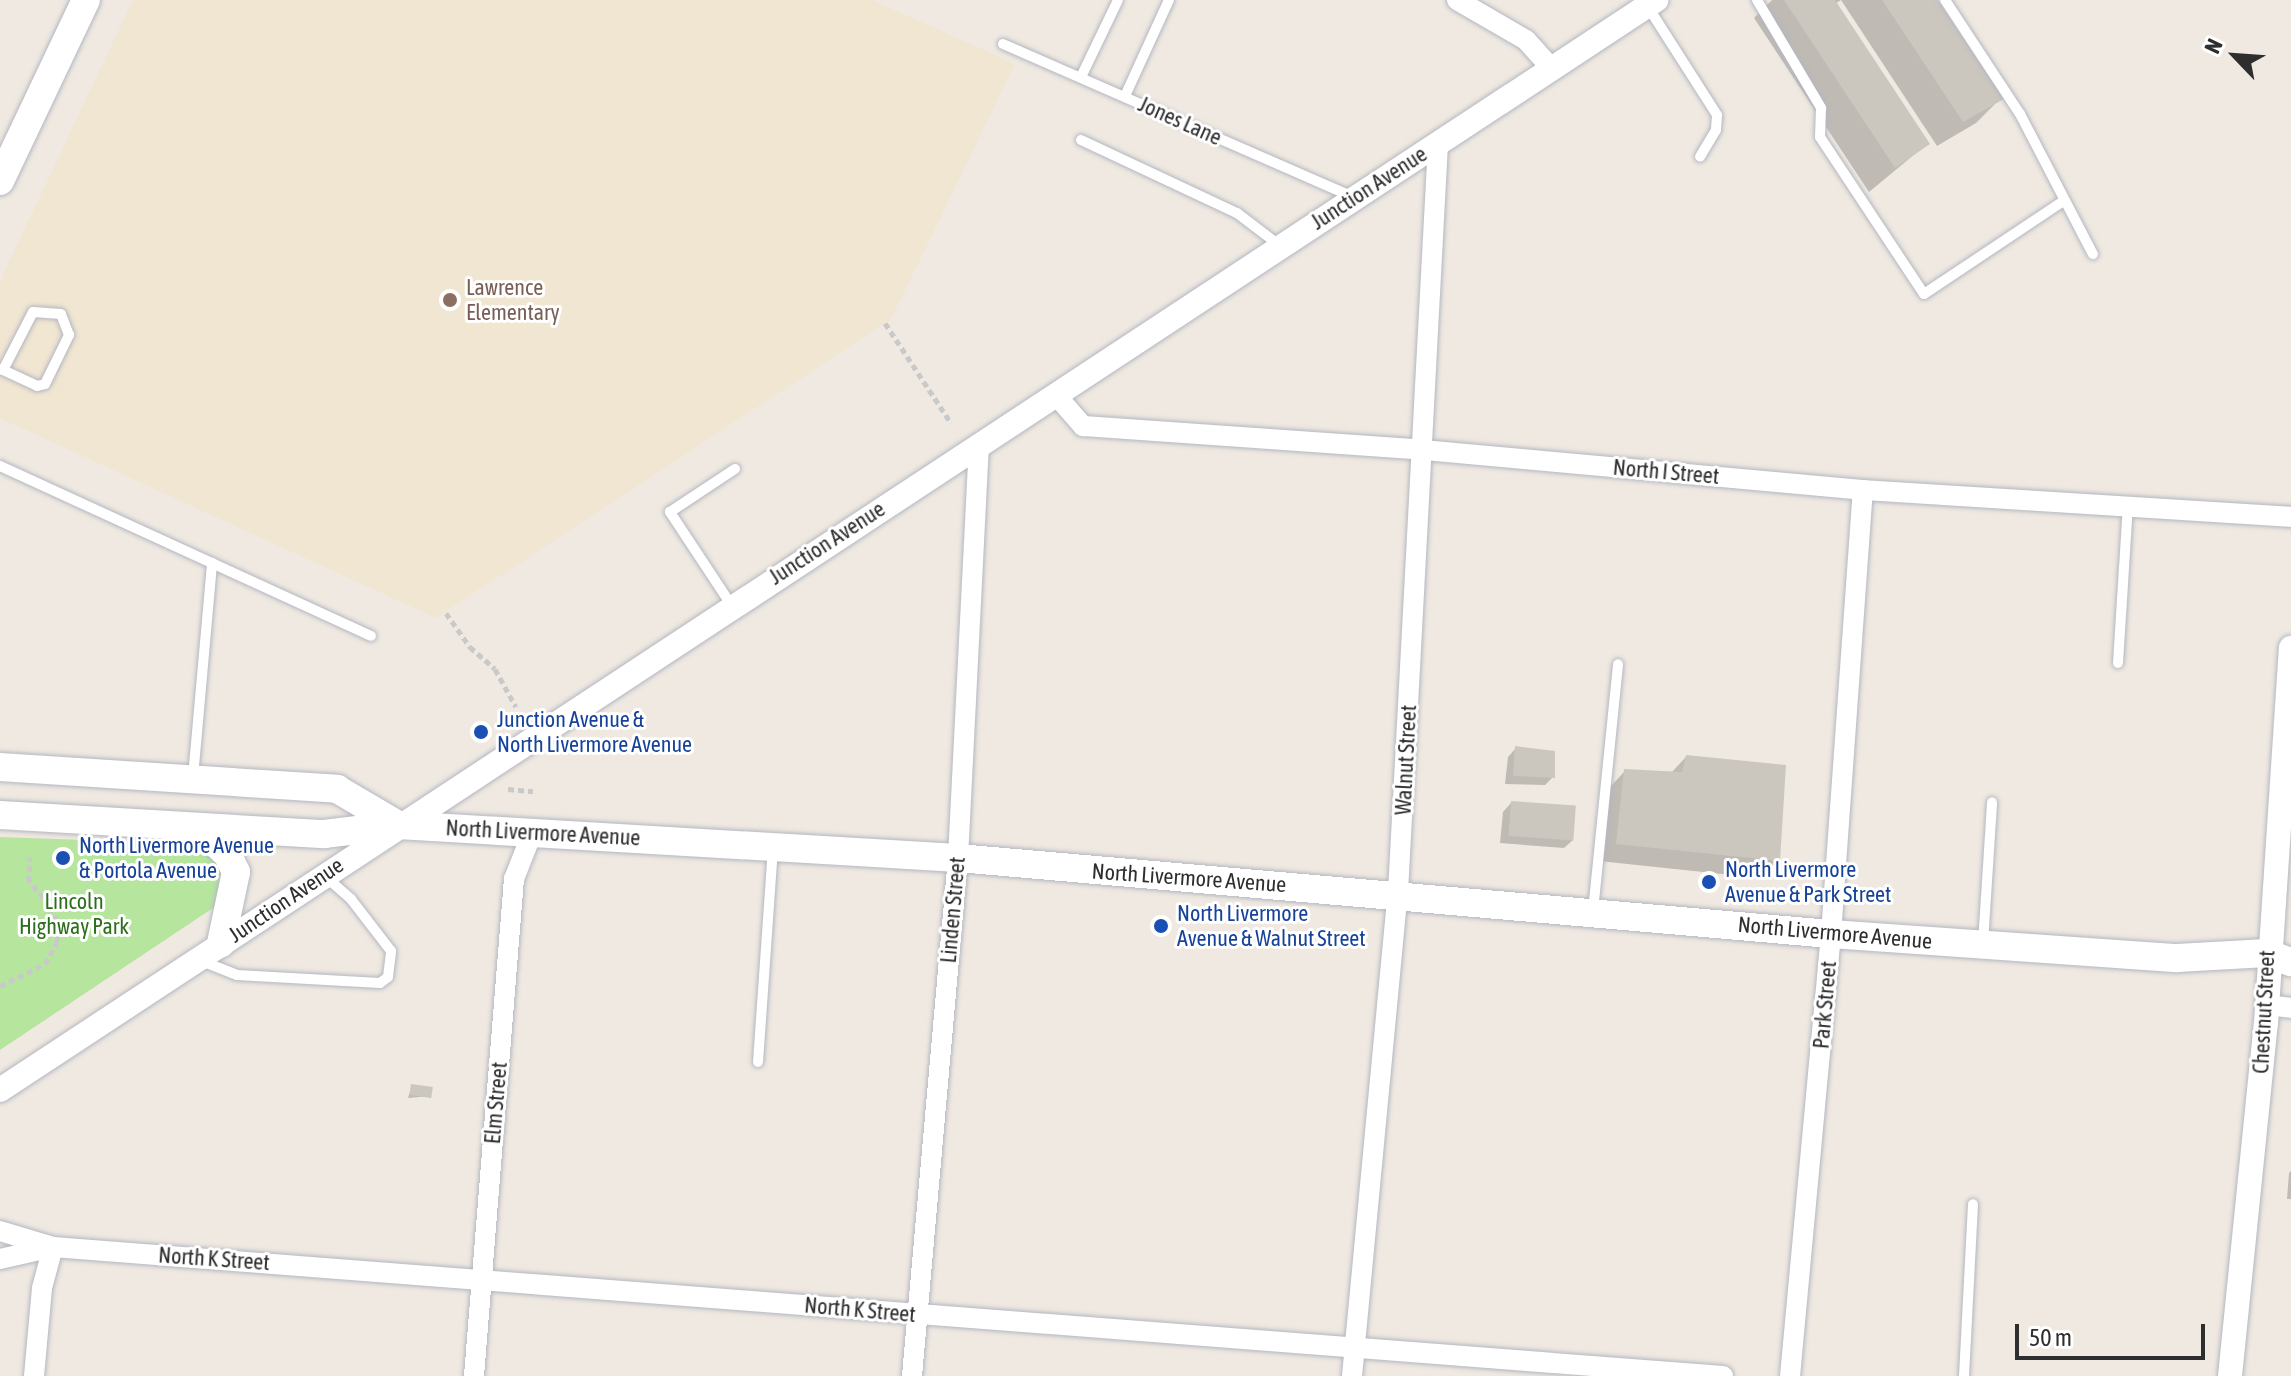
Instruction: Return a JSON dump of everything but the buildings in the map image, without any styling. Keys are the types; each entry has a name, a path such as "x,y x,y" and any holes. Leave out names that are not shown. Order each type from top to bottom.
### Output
{"main road":[{"path":"0,181 86,0"},
{"name":"North Livermore Avenue","path":"0,767 337,789 398,825"},
{"name":"North Livermore Avenue","path":"0,815 324,834 398,825 958,858 1398,892 1831,934 2177,958 2279,958 2291,938"},
{"path":"198,827 228,855 236,872 236,889 221,943"}],"street":[{"path":"1457,0 1483,6 1526,40 1551,68"},
{"name":"Junction Avenue","path":"0,1090 398,825 1651,3"},
{"name":"Walnut Street","path":"1352,1376 1398,892 1438,143"},
{"name":"North I Street","path":"1055,394 1083,426 1424,450 1863,490 2291,517"},
{"name":"Linden Street","path":"912,1376 958,858 979,444"},
{"name":"Park Street","path":"1790,1376 1831,934 1863,490"},
{"name":"Chestnut Street","path":"2230,1376 2279,1006 2291,648"},
{"name":"Elm Street","path":"474,1376 514,879 532,833"},
{"path":"0,1231 53,1247 42,1288 34,1376"},
{"name":"North K Street","path":"0,1259 53,1247 917,1315 1353,1345 1723,1376"}],"lane":[{"path":"1081,77 1118,0"},
{"path":"1125,96 1169,0"},
{"path":"1757,0 1821,108 1820,137 1924,294 2062,202"},
{"path":"1945,0 2020,114 2062,202 2093,254"},
{"path":"1651,3 1717,115 1716,130 1700,157"},
{"name":"Jones Lane","path":"1003,44 1356,197"},
{"path":"1081,140 1237,213 1280,247"},
{"path":"33,312 61,314 69,335 45,384 2,369 33,312"},
{"path":"0,466 371,636"},
{"path":"732,606 670,512 735,469"},
{"path":"2118,663 2128,506"},
{"path":"193,779 212,563"},
{"path":"1593,911 1618,664"},
{"path":"1983,945 1992,802"},
{"path":"758,1062 773,847"},
{"path":"197,959 237,975 380,983 388,977 391,951 351,899 324,875"},
{"path":"1964,1376 1973,1204"}],"path":[{"path":"885,323 951,423"},
{"path":"446,613 470,647 495,669 516,707"},
{"path":"508,789 533,791"},
{"path":"0,986 45,964 57,942 50,905 29,881 30,857"}],"shaded area":[{"name":"Lawrence Elementary","path":"133,0 872,0 1015,64 891,319 436,618 0,418 0,281"}],"green space":[{"name":"Lincoln Highway Park","path":"0,837 225,845 246,886 0,1050"}],"place":[{"name":"Lawrence Elementary","path":"450,300"},
{"name":"Junction Avenue & North Livermore Avenue","path":"481,732"},
{"name":"North Livermore Avenue & Portola Avenue","path":"63,858"},
{"name":"North Livermore Avenue & Park Street","path":"1709,882"},
{"name":"North Livermore Avenue & Walnut Street","path":"1161,926"}]}
